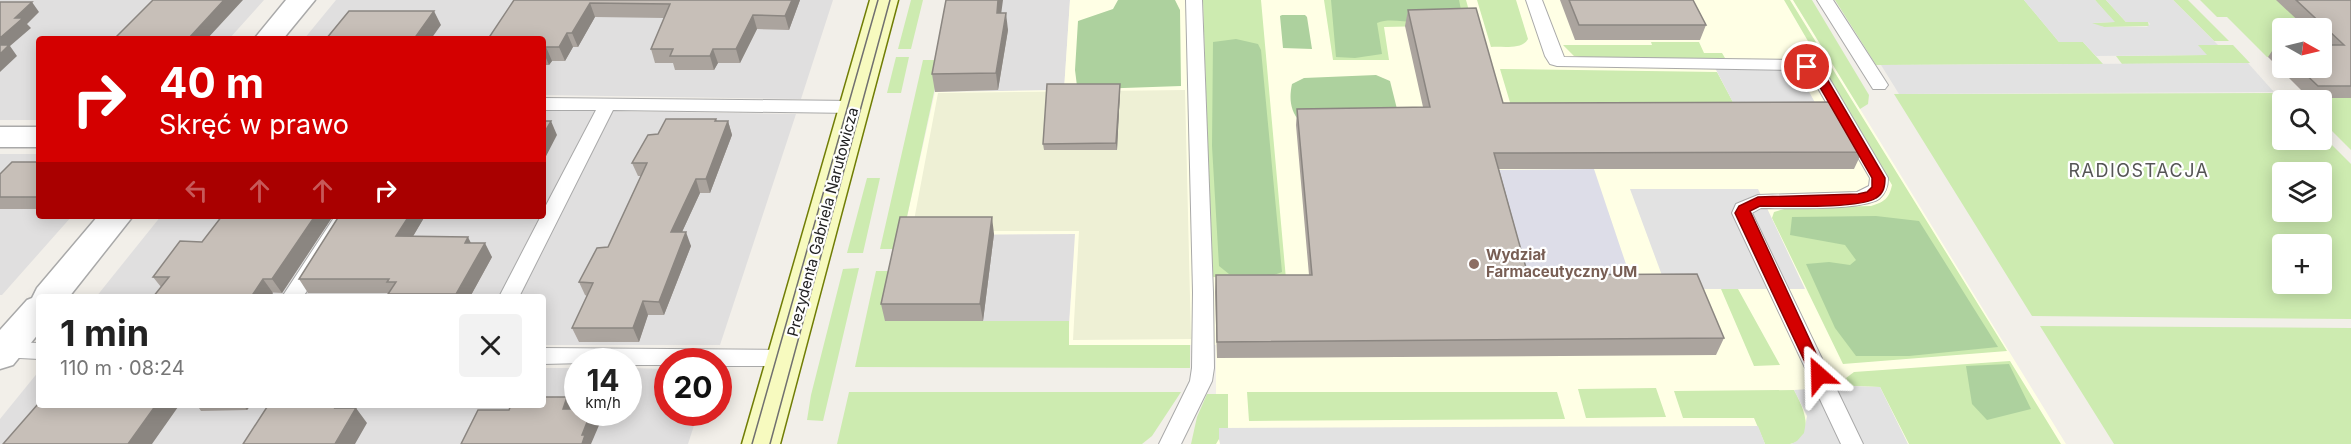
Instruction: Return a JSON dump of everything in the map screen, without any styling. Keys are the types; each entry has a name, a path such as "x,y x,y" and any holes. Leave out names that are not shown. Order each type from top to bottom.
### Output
{"street":[{"path":"270,36 300,0"},
{"name":"Prezydenta Gabriela Narutowicza","path":"761,444 884,0"},
{"path":"0,137 36,137"},
{"path":"52,294 114,219"},
{"path":"2,353 36,313"}],"lane":[{"path":"1170,444 1201,381 1203,368 1203,292 1194,0"},
{"path":"1534,0 1553,56 1556,60 1563,62 1799,65 1814,69 1819,75 1879,178 1878,188 1871,195 1858,199 1758,202 1743,209 1742,213 1852,444"},
{"path":"1825,0 1880,85"},
{"path":"546,104 854,107"},
{"path":"511,294 607,105"},
{"path":"294,294 343,219"},
{"path":"2,353 36,351"},
{"path":"546,356 786,358"}],"shaded area":[{"path":"0,0 264,0 232,36 36,36 36,120 0,120"},
{"path":"336,0 833,0 801,99 546,95 546,36 306,36"},
{"path":"952,0 1070,0 1064,90 935,92"},
{"path":"1070,0 1793,0 2066,444 1216,444 1216,345 1068,345 1075,234 903,235 935,92 1064,90"},
{"path":"2024,0 2095,0 2115,22 2092,23 2104,27 2147,27 2150,24 2148,22 2126,22 2106,0 2173,0 2218,45 2198,45 2207,55 2096,56 2083,42 2059,42"},
{"path":"2248,63 2272,90 2272,92 1899,94 1881,65"},
{"path":"1713,64 1794,65 1822,115 1739,114"},
{"path":"1185,90 1191,339 1073,340 1079,231 912,231 938,93"},
{"path":"546,110 796,114 720,345 546,345 546,294 98,294 159,219 546,219"},
{"path":"0,154 36,154 36,219 69,219 0,295"},
{"path":"1594,169 1635,291 1524,291 1490,170"},
{"path":"1630,189 1758,189 1805,289 1667,289"},
{"path":"1076,234 1069,321 885,321 903,235"},
{"path":"546,368 564,368 564,426 642,426 642,368 654,369 654,426 694,426 688,444 0,444 0,419 36,375 36,408 546,408"},
{"path":"1851,386 1880,387 1908,444 1791,444 1804,433 1807,416 1794,390"},
{"path":"1758,426 1765,444 1220,444 1219,439 1219,428"}],"green space":[{"path":"911,0 923,0 911,49 898,49"},
{"path":"1118,0 1175,0 1180,10 1181,86 1095,89 1077,86 1075,70 1078,21 1113,9"},
{"path":"1203,0 1261,0 1286,279 1212,277"},
{"path":"1324,0 1466,0 1473,25 1384,27 1389,60 1333,60"},
{"path":"1331,0 1459,0 1463,20 1410,22 1391,20 1377,23 1382,54 1355,58 1336,57"},
{"path":"1477,0 1516,0 1528,39 1517,46 1491,47"},
{"path":"1784,0 1790,0 2007,351 1843,364 1772,218 1774,212 1788,208 1871,206 1885,199 1892,185"},
{"path":"1793,0 1812,0 1869,95 1868,104 1860,109"},
{"path":"1835,0 2024,0 2059,42 2083,42 2103,64 1876,65"},
{"path":"2095,0 2106,0 2126,22 2148,22 2149,26 2104,27 2093,25 2092,23 2114,22"},
{"path":"2173,0 2188,0 2229,41 2214,41"},
{"path":"2200,0 2277,0 2296,18 2272,18 2272,57 2267,57 2227,17 2217,17"},
{"path":"1305,15 1307,17 1312,49 1283,48 1280,16"},
{"path":"1236,39 1258,44 1261,50 1282,272 1274,275 1229,274 1219,266 1212,146 1213,42"},
{"path":"1651,42 1699,42 1704,53 1722,53 1725,58 1586,58 1574,56 1563,45 1652,45"},
{"path":"2197,45 2233,45 2250,63 2122,64 2116,56 2206,55"},
{"path":"896,57 909,57 901,93 887,93"},
{"path":"923,60 941,60 900,249 880,249"},
{"path":"1500,69 1717,72 1742,119 1515,119"},
{"path":"1376,75 1390,81 1399,117 1300,122 1292,109 1292,84 1304,78"},
{"path":"2272,93 2272,150 2332,150 2332,145 2351,164 2351,319 2032,316 1894,94"},
{"path":"2332,98 2351,98 2351,150 2332,131"},
{"path":"867,178 880,178 863,253 847,253"},
{"path":"1876,216 1919,221 1998,347 1909,356 1856,356 1835,328 1806,264 1829,262 1850,265 1856,260 1845,245 1790,235 1792,217"},
{"path":"859,268 823,421 807,420 811,395 843,269"},
{"path":"876,271 895,271 886,321 1069,321 1069,345 1190,345 1190,368 855,367"},
{"path":"1721,289 1738,289 1780,365 1754,366"},
{"path":"2040,326 2351,328 2351,444 2114,444"},
{"path":"2010,361 2061,444 1909,444 1880,387 1851,386 1846,378 1854,372"},
{"path":"2009,364 2031,409 1987,420 1972,404 1966,366"},
{"path":"1656,388 1666,417 1586,418 1578,389"},
{"path":"1794,390 1804,412 1806,428 1799,441 1790,444 1765,444 1754,418 1683,418 1674,391"},
{"path":"849,392 1181,392 1152,436 1142,444 837,444"},
{"path":"1247,392 1557,392 1565,419 1249,421"},
{"path":"1207,394 1228,394 1228,428 1219,428 1219,439 1216,444 1191,444 1197,417"}],"building":[{"path":"153,0 224,0 191,36 117,36"},
{"path":"514,0 792,0 785,16 753,15 736,49 713,49 710,56 670,56 673,49 651,49 670,4 590,3 572,33 567,33 559,47 546,47 546,36 490,36"},
{"path":"946,0 998,0 997,13 1006,13 996,73 932,74"},
{"path":"1569,0 1693,0 1706,25 1579,25"},
{"path":"2296,0 2351,0 2351,86 2318,86 2310,78 2332,78 2332,45 2344,45 2332,34 2332,18 2315,18"},
{"path":"0,2 32,2 15,18 23,18 0,38"},
{"path":"1476,8 1503,103 1831,102 1862,152 1494,153 1528,275 1697,274 1724,338 1217,342 1216,275 1312,275 1297,109 1430,107 1408,10"},
{"path":"349,11 434,11 416,36 328,36"},
{"path":"0,45 9,45 0,54"},
{"path":"1047,84 1120,84 1116,143 1043,144"},
{"path":"666,119 728,121 706,179 696,179 671,232 686,232 659,302 643,301 633,328 572,328 593,283 579,282 597,248 608,247 647,163 632,163 648,135 658,134"},
{"path":"12,162 36,162 36,197 0,197 0,174"},
{"path":"900,217 992,217 980,304 881,304"},
{"path":"220,219 313,219 272,279 263,279 253,294 155,294 169,277 153,277 180,241 202,242"},
{"path":"337,219 407,219 396,236 468,237 465,243 485,243 456,294 388,294 396,282 387,282 389,279 299,279"},
{"path":"546,397 564,397 564,426 586,426 582,435 585,435 582,444 461,444 478,410 546,408"},
{"path":"36,406 154,408 128,444 3,444"},
{"path":"266,408 356,408 335,444 243,444"}],"tram line":[{"path":"752,444 878,0"},
{"path":"770,444 890,0"}],"place":[{"name":"Wydział Farmaceutyczny UM","path":"1474,264"}],"district":[{"name":"RADIOSTACJA","path":"2139,171"}],"route":[{"path":"1807,67 1814,69 1819,75 1879,178 1878,188 1871,195 1858,199 1758,202 1750,204 1743,209 1742,213 1819,375"}]}
